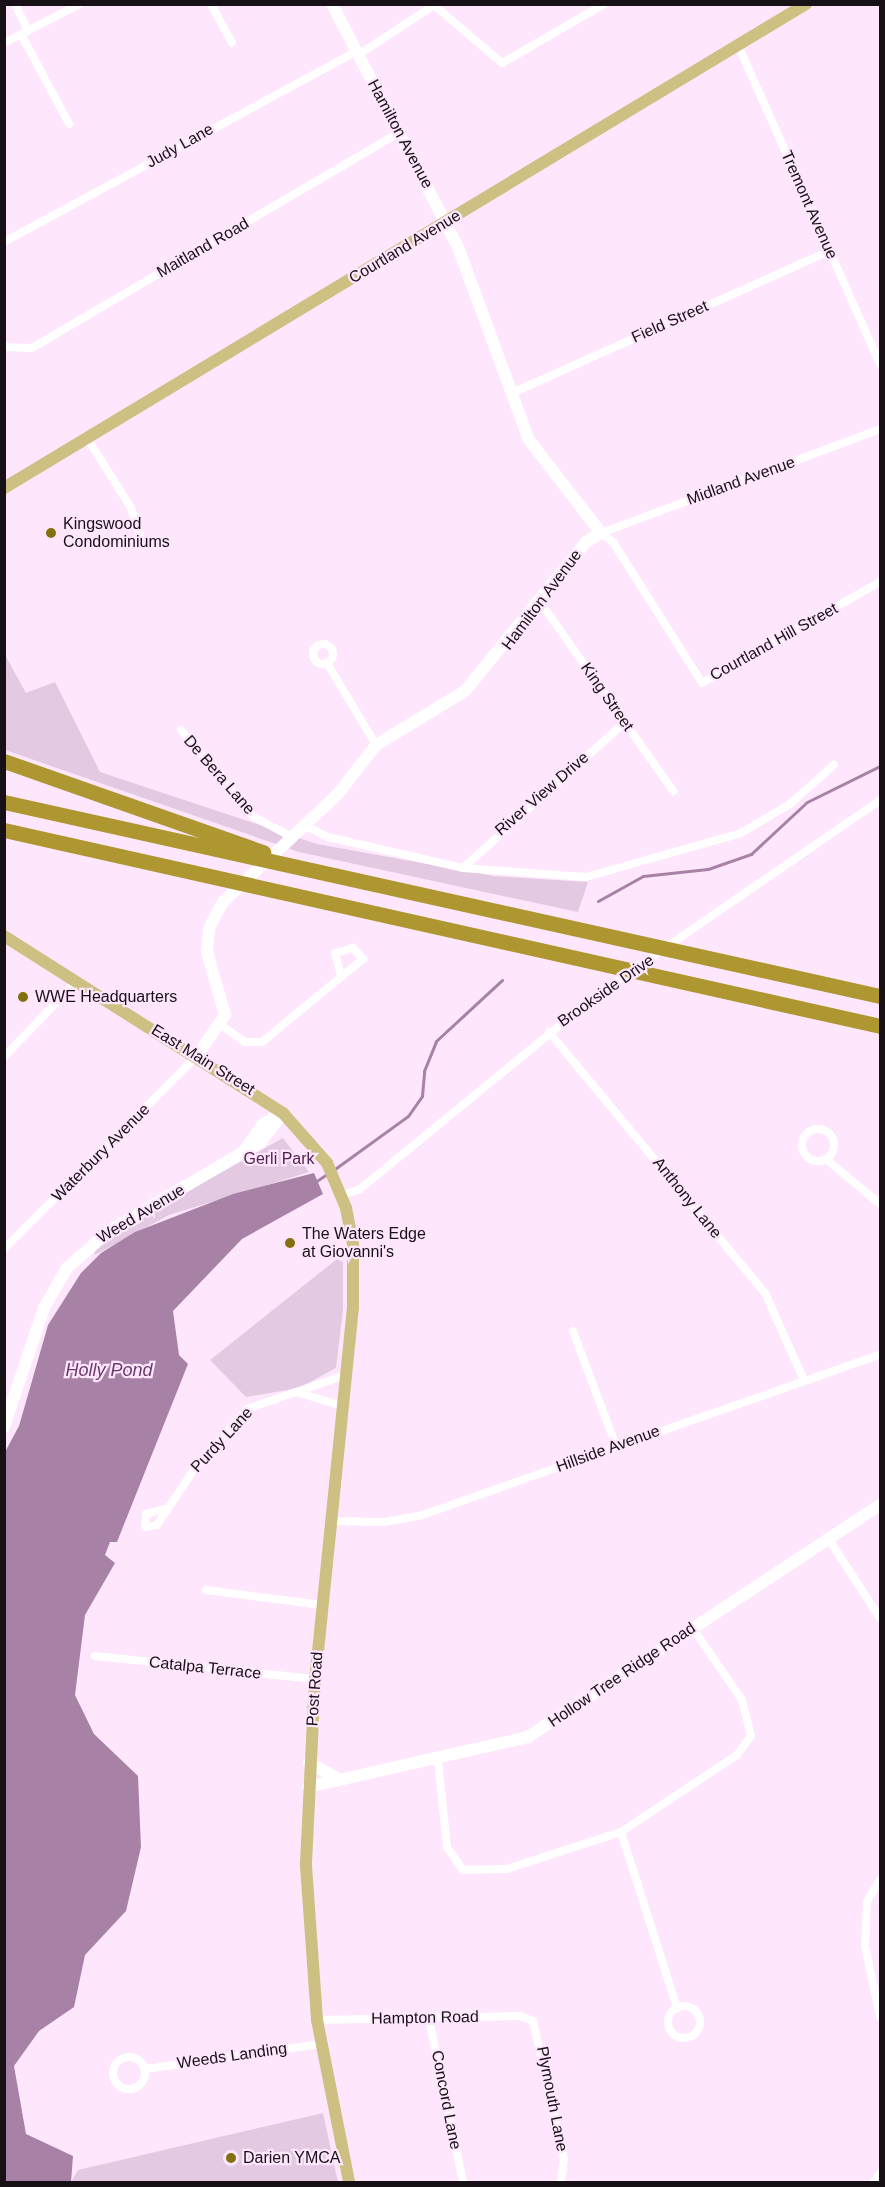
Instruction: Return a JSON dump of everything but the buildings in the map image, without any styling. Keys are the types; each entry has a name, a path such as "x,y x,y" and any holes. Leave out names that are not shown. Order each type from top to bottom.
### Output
{"highway":[{"path":"4,761 289,864 880,996"},
{"path":"4,802 227,843"},
{"path":"4,830 880,1026"}],"main road":[{"name":"Courtland Avenue","path":"4,488 806,4"},
{"name":"East Main Street","path":"4,936 197,1056 283,1113 327,1163 340,1192"},
{"name":"Post Road","path":"340,1192 354,1268 344,1406 315,1679 308,1787 307,1917 316,2020 349,2182"}],"street":[{"path":"15,4 25,32 69,124"},
{"path":"4,43 80,4"},
{"path":"211,4 232,43"},
{"name":"Hamilton Avenue","path":"222,1026 224,1005 207,952 209,928 223,902 290,836 338,795 376,745 465,691 541,603 586,542 601,533 532,446 483,305 446,222 332,4"},
{"path":"435,5 502,63 603,4"},
{"name":"Judy Lane","path":"4,242 357,53 435,5"},
{"name":"Tremont Avenue","path":"738,45 880,364"},
{"name":"Maitland Road","path":"4,347 14,352 32,348 399,133"},
{"name":"Field Street","path":"512,393 829,251"},
{"name":"Midland Avenue","path":"601,533 880,429"},
{"path":"87,438 130,508 141,539"},
{"name":"Courtland Hill Street","path":"601,533 613,542 702,683 880,582"},
{"name":"King Street","path":"541,603 674,791"},
{"path":"327,663 376,745"},
{"name":"River View Drive","path":"463,868 624,723"},
{"name":"De Bera Lane","path":"181,730 254,817 290,836"},
{"path":"304,825 327,837 463,868 586,877 741,833 790,804 834,765"},
{"name":"Brookside Drive","path":"340,1192 360,1189 549,1032 880,800"},
{"path":"197,1056 222,1026 245,1042 258,1043 341,976"},
{"path":"4,1057 77,981"},
{"name":"Anthony Lane","path":"549,1032 765,1293 803,1378"},
{"name":"Waterbury Avenue","path":"4,1249 197,1056"},
{"name":"Weed Avenue","path":"4,1427 44,1308 67,1268 109,1231 261,1142 283,1113"},
{"path":"826,1159 880,1204"},
{"path":"573,1331 616,1446"},
{"name":"Hillside Avenue","path":"331,1521 384,1522 422,1515 803,1378 880,1355"},
{"name":"Purdy Lane","path":"164,1509 247,1409 346,1376"},
{"path":"295,1392 344,1406"},
{"name":"Hollow Tree Ridge Road","path":"308,1787 337,1778 438,1761 528,1737 555,1722 692,1627 880,1505"},
{"path":"828,1538 880,1618"},
{"path":"206,1590 322,1605"},
{"path":"438,1761 447,1847 463,1870 507,1869 621,1832 736,1755 751,1736 742,1700 692,1627"},
{"name":"Catalpa Terrace","path":"94,1656 315,1679"},
{"path":"309,1763 337,1778"},
{"path":"621,1832 677,2008"},
{"path":"880,1880 867,1902 865,1946 880,2016"},
{"name":"Hampton Road","path":"316,2020 520,2016 533,2021"},
{"name":"Concord Lane","path":"429,2019 463,2182"},
{"name":"Plymouth Lane","path":"533,2021 563,2181"},
{"name":"Weeds Landing","path":"145,2070 320,2043"},
{"path":"874,2182 880,2173"}],"green space":[{"path":"4,653 26,693 55,682 100,772 317,844 494,876 588,882 578,912 299,852 5,750"},
{"name":"Gerli Park","path":"283,1138 309,1172 169,1215 95,1255 94,1249 167,1203"},
{"path":"337,1259 343,1262 343,1310 336,1368 299,1388 246,1397 210,1360"},
{"name":"Darien YMCA","path":"323,2113 338,2182 71,2182 78,2170"}],"water":[{"name":"Holly Pond","path":"314,1173 323,1194 242,1239 173,1311 179,1355 188,1364 117,1542 110,1542 105,1555 115,1563 85,1615 75,1695 94,1734 138,1776 141,1847 126,1911 85,1955 74,2007 39,2031 14,2066 26,2134 73,2156 71,2182 5,2182 5,1452 19,1426 48,1325 81,1273 101,1253 135,1232 233,1194"}],"waterway":[{"path":"598,901 643,876 708,869 751,854 807,802 880,766"},
{"path":"332,1171 408,1116 422,1096 424,1071 436,1041 502,980"},
{"path":"315,1182 327,1174"}],"place":[{"name":"Kingswood Condominiums","path":"51,533"},
{"name":"WWE Headquarters","path":"23,997"},
{"name":"The Waters Edge at Giovanni's","path":"290,1243"},
{"name":"Darien YMCA","path":"231,2158"}]}
